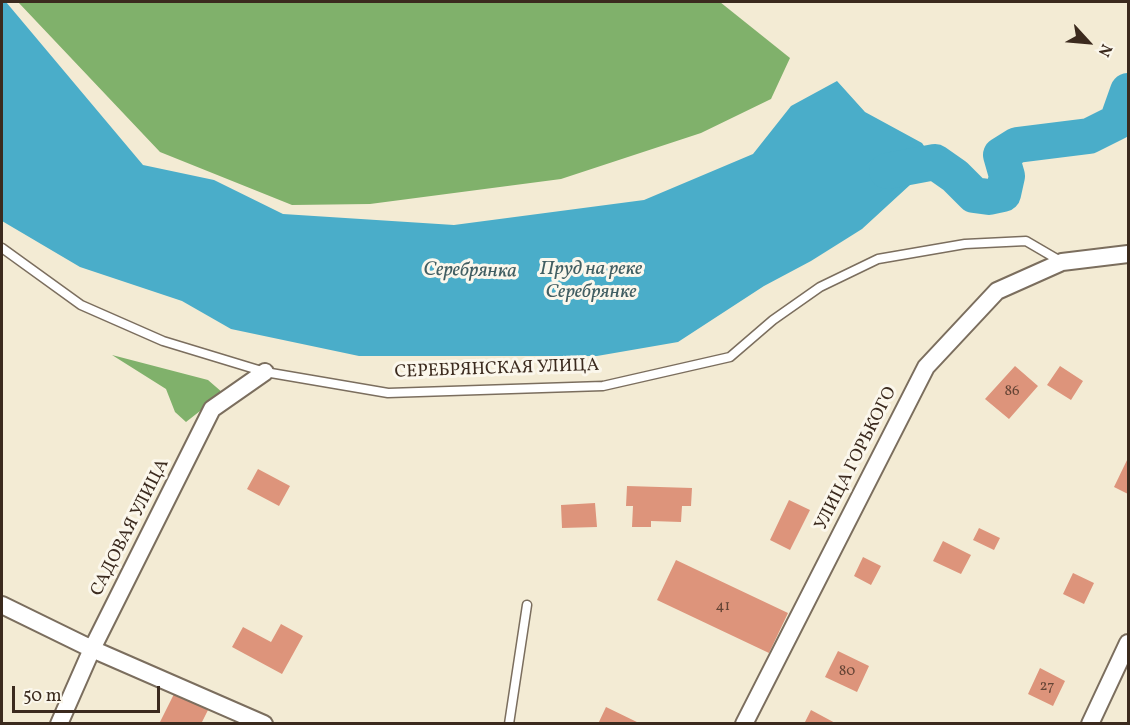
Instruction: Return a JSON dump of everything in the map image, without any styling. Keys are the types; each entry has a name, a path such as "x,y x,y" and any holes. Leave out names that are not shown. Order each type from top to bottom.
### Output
{"street":[{"path":"1062,262 1128,254"},
{"name":"УЛИЦА ГОРЬКОГО","path":"744,723 926,367 997,291 1062,262"},
{"name":"САДОВАЯ УЛИЦА","path":"59,723 92,649 212,409 265,372"},
{"path":"2,605 92,649 264,723"},
{"path":"1090,723 1128,643"}],"lane":[{"name":"СЕРЕБРЯНСКАЯ УЛИЦА","path":"2,248 81,305 163,341 265,372 388,393 603,386 730,357 773,320 820,287 878,259 965,244 1026,241 1062,262"},
{"path":"509,723 527,605"}],"green space":[{"path":"18,2 720,2 790,58 771,99 701,133 561,179 370,204 292,205 160,152"},
{"path":"112,355 208,380 223,393 186,422 175,412 166,389"}],"water":[{"name":"Пруд на реке Серебрянке","path":"2,2 6,2 143,165 214,180 283,214 454,225 644,200 753,154 791,106 837,81 865,112 922,143 935,162 862,229 811,261 764,286 678,342 597,356 359,356 231,329 182,301 80,267 2,221"}],"building":[{"path":"1015,366 1038,386 1009,419 985,399"},
{"path":"1060,366 1083,381 1071,400 1047,385"},
{"path":"1128,458 1128,494 1114,487"},
{"path":"258,469 290,486 279,506 247,489"},
{"path":"627,486 692,488 691,506 682,506 681,522 651,521 651,527 632,527 633,506 626,506"},
{"path":"789,500 810,510 790,550 770,540"},
{"path":"595,503 597,527 562,528 561,505"},
{"path":"979,528 1000,538 994,550 973,540"},
{"path":"943,541 971,555 961,574 933,561"},
{"path":"863,557 881,566 871,585 854,576"},
{"path":"676,560 788,613 769,653 657,600"},
{"path":"1073,573 1094,583 1084,604 1063,594"},
{"path":"281,624 303,636 282,674 232,647 243,627 271,642"},
{"path":"838,651 869,666 857,692 825,677"},
{"path":"1040,668 1065,681 1053,706 1028,694"},
{"path":"174,694 208,710 201,724 159,724"},
{"path":"606,707 641,724 598,724"},
{"path":"811,710 837,724 804,724"}],"waterway":[{"name":"Серебрянка","path":"887,171 935,162 955,176 974,195 989,197 1003,194 1007,176 1001,155 1017,145 1089,136 1117,122 1128,91"}]}
